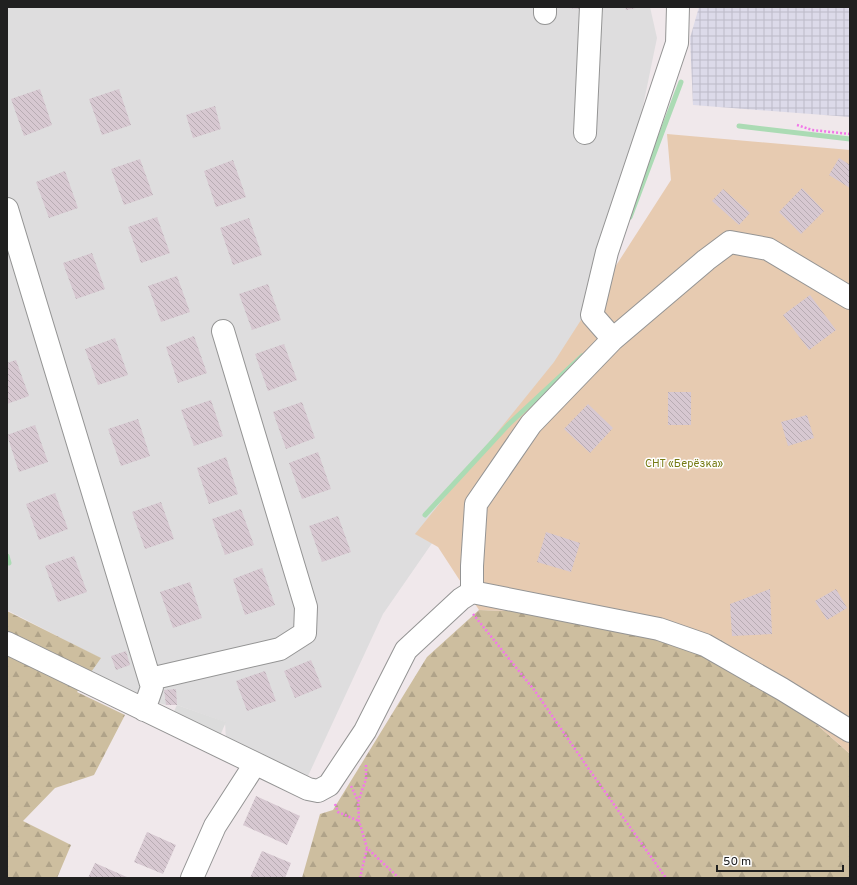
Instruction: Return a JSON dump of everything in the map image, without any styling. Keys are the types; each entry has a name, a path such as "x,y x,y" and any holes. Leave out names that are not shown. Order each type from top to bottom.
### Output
{"street":[{"path":"585,133 591,7"},
{"path":"613,339 592,315 607,252 677,43 678,7"},
{"path":"7,209 150,679 152,687 144,710"},
{"path":"7,643 255,764 308,789 318,791 329,785 366,731 406,650 467,596 472,566 476,504 531,424 613,339 706,260 730,242 768,248 850,298"},
{"path":"150,679 280,649 305,633 306,607 223,331"},
{"path":"467,596 660,629 705,645 782,689 850,731"},
{"path":"192,878 215,826 255,764"}],"path":[{"path":"798,126 812,130 850,134"},
{"path":"467,596 666,878"},
{"path":"360,878 367,848 359,821 358,802 366,779 366,731"},
{"path":"329,785 338,812 359,821"},
{"path":"367,848 399,878"}],"shaded area":[{"path":"7,7 650,7 657,38 642,111 580,334 509,432 383,614 308,776 289,773 226,740 225,722 177,705 166,705 148,700 88,676 100,658 7,610"},
{"path":"699,7 850,7 850,117 693,105 690,38"},
{"path":"177,705 226,722 216,745 169,722"}],"green space":[{"name":"СНТ «Берёзка»","path":"667,134 850,150 850,754 722,640 659,629 514,611 479,610 438,547 415,534 554,362 671,180"},
{"path":"479,610 514,611 659,629 722,640 850,754 850,878 302,878 320,814 333,810 427,657"},
{"path":"7,611 101,658 77,692 125,715 94,775 55,788 23,821 71,845 57,878 7,878"}],"building":[{"path":"582,7 582,9 568,8"},
{"path":"625,7 636,7 636,8 626,10"},
{"path":"40,89 52,125 24,136 11,99"},
{"path":"119,89 131,125 102,135 89,99"},
{"path":"215,106 221,129 193,138 186,115"},
{"path":"839,158 850,165 850,188 829,175"},
{"path":"140,159 153,195 124,205 111,169"},
{"path":"233,160 246,197 216,207 204,171"},
{"path":"65,171 78,208 49,218 36,182"},
{"path":"802,188 824,211 801,234 779,212"},
{"path":"723,189 750,213 739,225 712,201"},
{"path":"157,217 170,253 141,263 128,227"},
{"path":"249,218 262,255 233,265 220,228"},
{"path":"92,253 105,289 76,299 63,263"},
{"path":"177,276 190,312 161,322 148,286"},
{"path":"268,284 281,320 252,330 239,294"},
{"path":"810,295 836,330 809,350 783,315"},
{"path":"194,336 207,373 178,383 166,347"},
{"path":"115,338 128,375 98,385 85,349"},
{"path":"284,344 297,380 268,391 255,354"},
{"path":"16,360 29,396 7,404 7,363"},
{"path":"668,392 691,392 691,425 668,425"},
{"path":"211,400 223,436 194,446 181,410"},
{"path":"302,402 315,438 286,449 273,412"},
{"path":"588,404 613,428 590,453 564,429"},
{"path":"807,415 814,438 788,446 781,422"},
{"path":"138,419 150,456 121,466 108,429"},
{"path":"35,425 48,462 19,472 7,435"},
{"path":"318,452 331,489 302,499 289,463"},
{"path":"226,457 238,494 209,504 197,468"},
{"path":"55,493 68,529 39,540 26,504"},
{"path":"161,502 174,539 145,549 132,512"},
{"path":"241,509 254,545 225,555 212,519"},
{"path":"338,516 351,552 322,562 309,526"},
{"path":"546,532 580,543 571,572 537,562"},
{"path":"74,556 87,592 58,602 45,566"},
{"path":"262,568 275,605 245,615 233,579"},
{"path":"190,582 202,618 173,628 160,592"},
{"path":"770,589 772,634 732,636 730,604"},
{"path":"836,589 847,608 827,620 815,601"},
{"path":"126,651 130,665 116,670 111,656"},
{"path":"311,660 322,687 295,698 284,671"},
{"path":"265,671 276,701 247,711 236,681"},
{"path":"176,689 177,705 166,705 164,690"},
{"path":"256,796 300,816 287,845 243,825"},
{"path":"147,832 176,845 163,874 134,862"},
{"path":"262,851 291,863 285,878 250,878"},
{"path":"95,863 129,878 88,878"}],"waterway":[{"path":"630,217 681,82"},
{"path":"739,126 850,139"},
{"path":"425,515 509,424 582,356"},
{"path":"7,556 9,563"}]}
